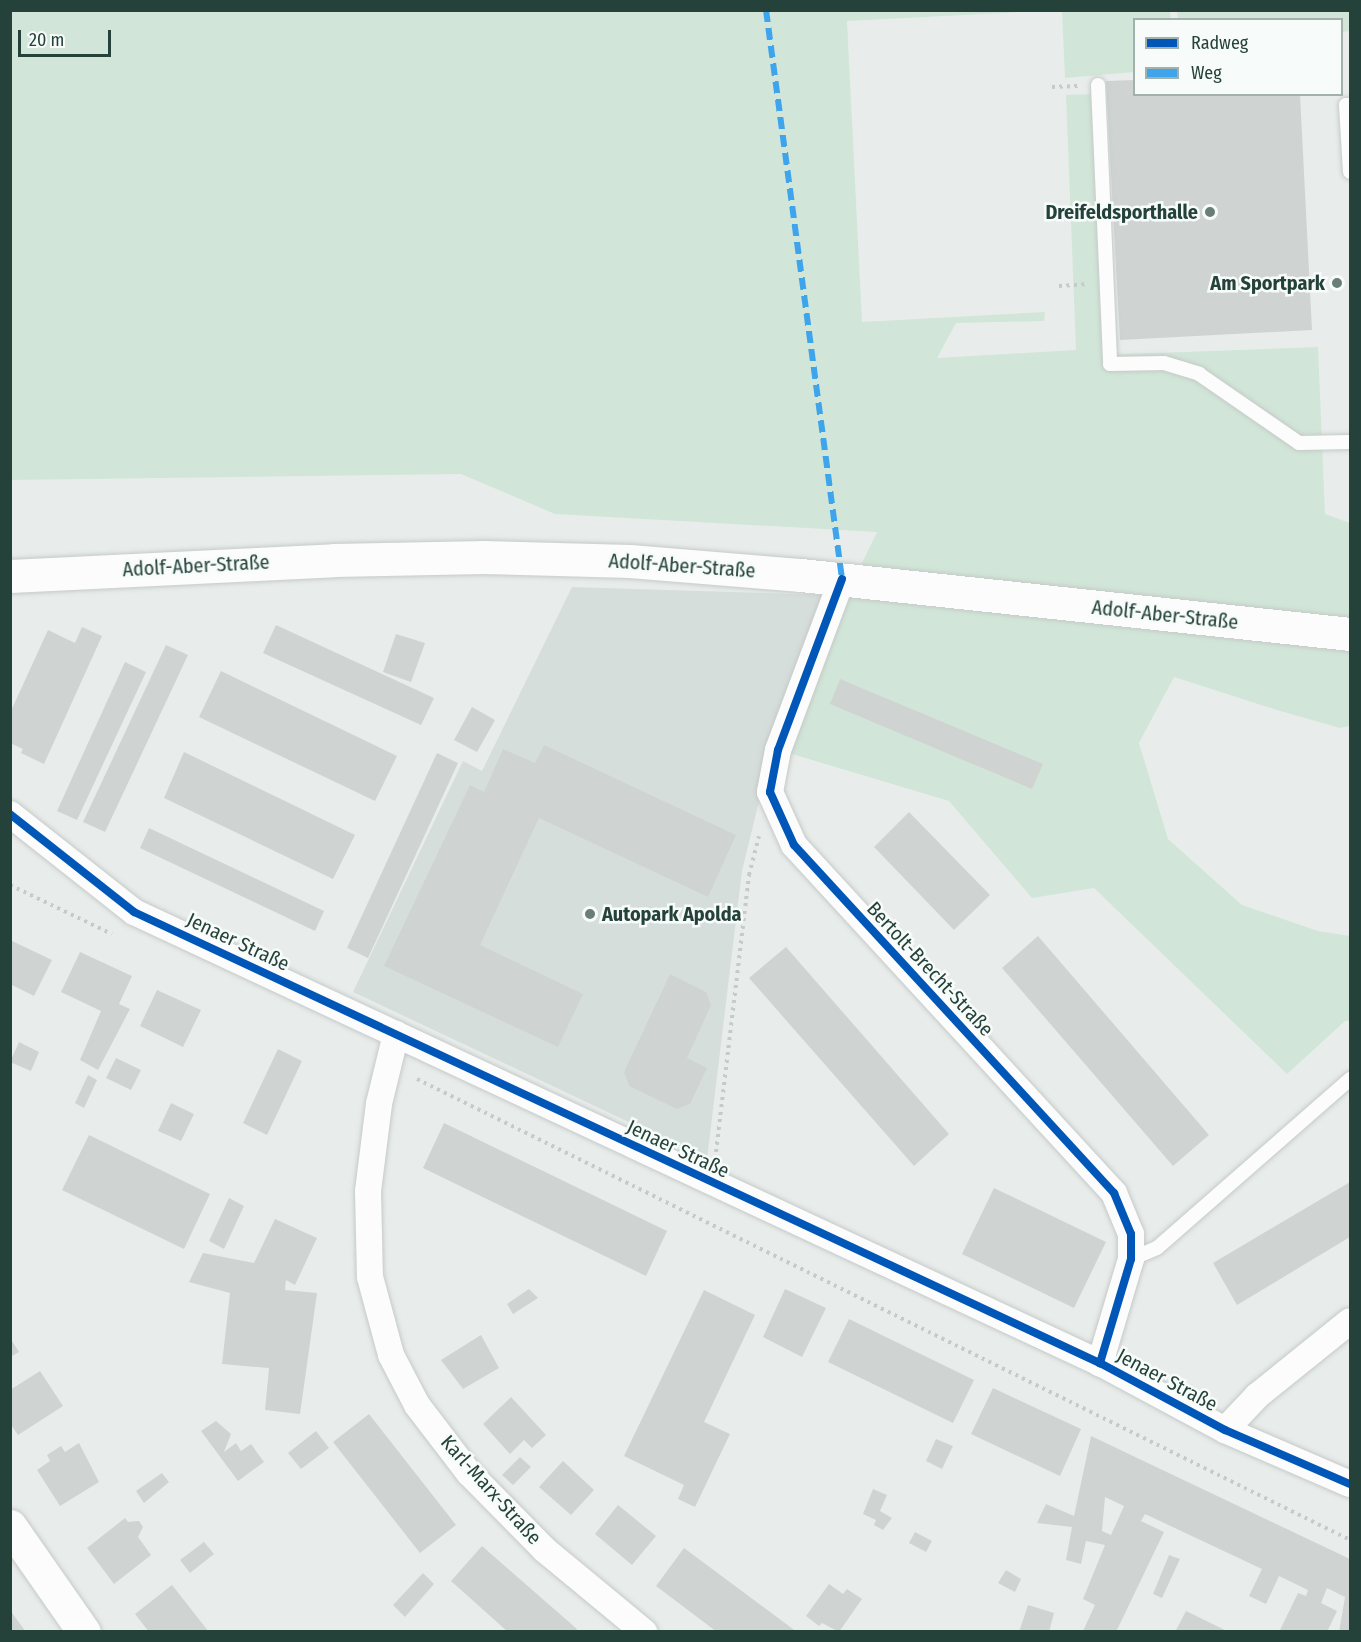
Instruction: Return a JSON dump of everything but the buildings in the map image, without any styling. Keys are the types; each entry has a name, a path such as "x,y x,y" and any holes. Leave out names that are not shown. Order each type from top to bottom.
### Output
{"main road":[{"name":"Adolf-Aber-Straße","path":"10,576 334,560 484,557 630,561 842,579 1350,634"},
{"path":"10,1526 84,1632"}],"street":[{"path":"770,792 778,750 842,579"},
{"name":"Bertolt-Brecht-Straße","path":"770,792 794,846 1114,1194 1131,1234 1131,1259 1100,1363"},
{"name":"Jenaer Straße","path":"10,814 134,912 1100,1363 1225,1430 1350,1484"},
{"name":"Karl-Marx-Straße","path":"396,1034 387,1064 368,1191 370,1277 400,1377 469,1473 545,1550 644,1632"},
{"path":"1225,1430 1257,1396 1350,1321"}],"lane":[{"path":"1098,85 1110,364 1164,363 1199,374 1299,443 1350,442"},
{"path":"1350,105 1346,105 1350,172"},
{"path":"1131,1259 1157,1248 1350,1079"}],"path":[{"path":"713,1184 749,876 770,792"},
{"path":"10,885 118,936"},
{"path":"387,1064 1350,1540"}],"shaded area":[{"path":"572,587 825,595 772,748 742,871 707,1159 353,992 463,761 482,771"}],"green space":[{"path":"10,11 1041,11 847,21 862,322 1045,312 1044,321 956,323 937,358 1076,350 1066,95 1091,94 1104,355 1318,347 1325,514 1350,523 1350,726 1340,728 1174,677 1139,743 1168,839 1242,905 1318,931 1350,936 1350,1021 1345,1021 1287,1074 1094,888 1032,898 949,801 772,748 877,532 555,514 461,474 11,480"},
{"path":"1062,11 1170,11 1171,18 1133,18 1133,72 1065,78"},
{"path":"1177,11 1350,11 1350,31 1343,32 1343,18 1178,18"}],"marked path":[{"path":"766,10 842,579"}],"cycle path":[{"path":"842,579 778,750 770,792 794,845 1114,1193 1131,1234 1131,1259 1100,1363"},
{"path":"10,814 134,912 1100,1363 1225,1430 1350,1484"}],"place":[{"name":"Dreifeldsporthalle","path":"1210,212"},
{"name":"Am Sportpark","path":"1337,283"},
{"name":"Autopark Apolda","path":"590,914"}]}
